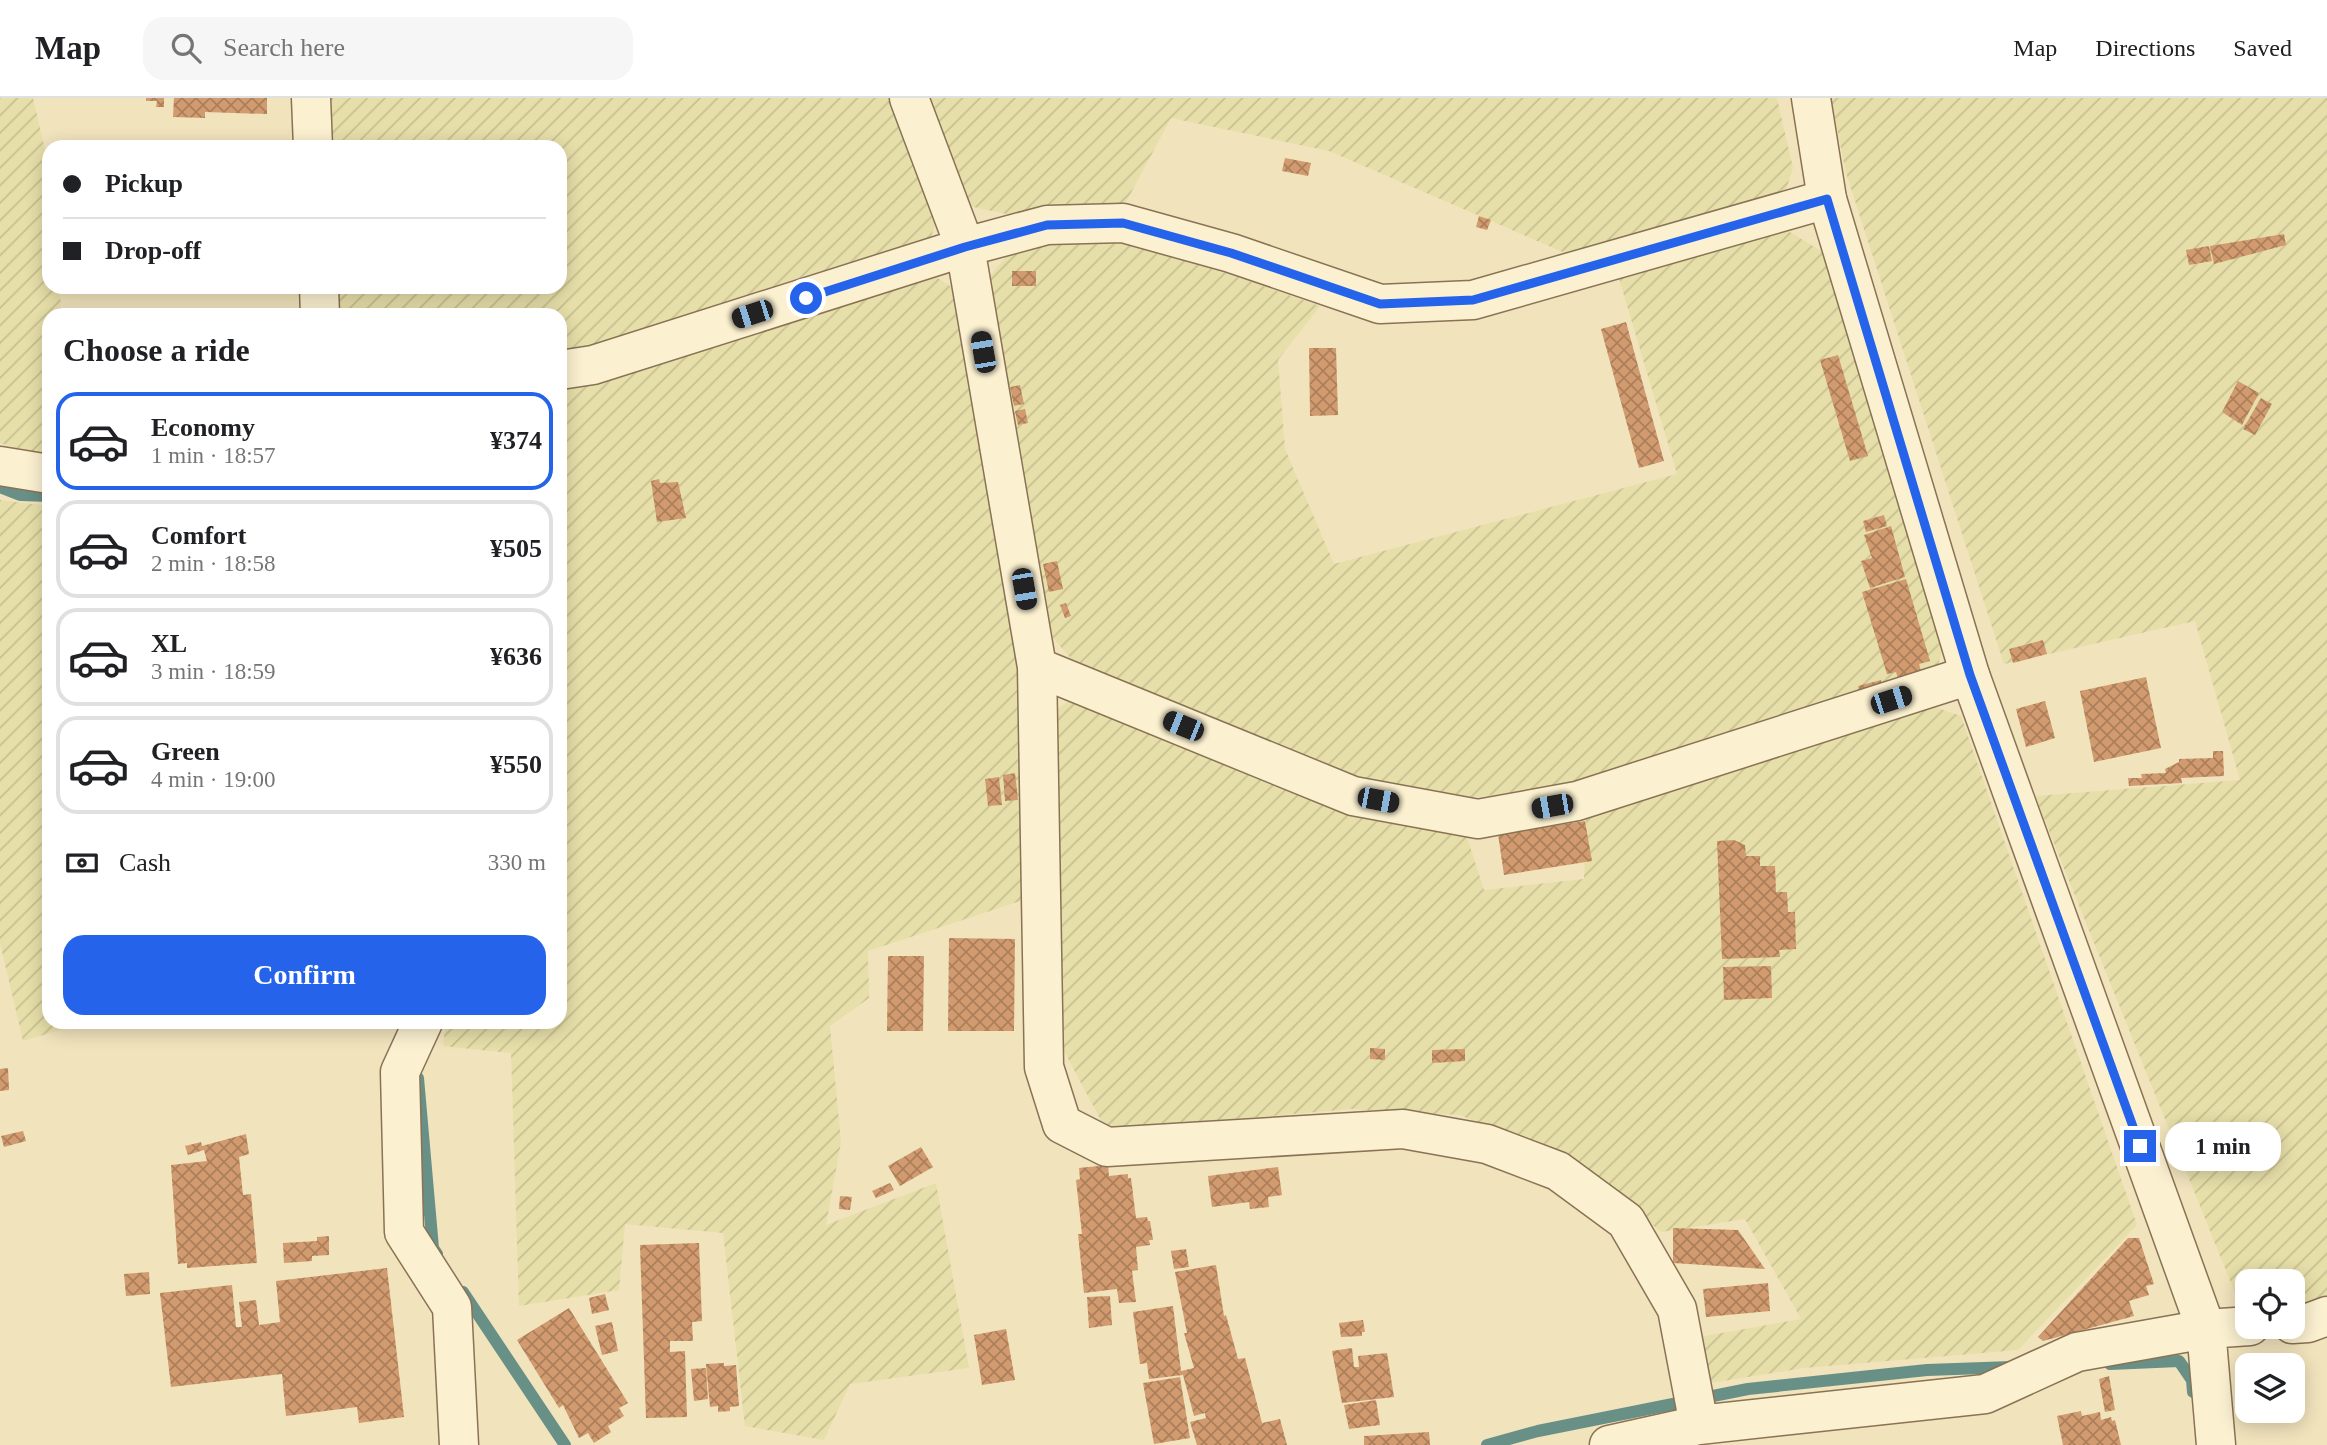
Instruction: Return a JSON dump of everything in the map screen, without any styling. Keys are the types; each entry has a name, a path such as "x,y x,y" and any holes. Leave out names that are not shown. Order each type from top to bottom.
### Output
{"street":[{"path":"311,98 313,140"},
{"path":"909,98 965,247 1037,667 1044,1067 1062,1124 1107,1147 1403,1129 1488,1144 1558,1171 1626,1221 1677,1309 1699,1425"},
{"path":"1811,98 1827,199 1970,675 2206,1329 2216,1445"},
{"path":"567,369 593,365 965,247 1047,225 1123,223 1231,253 1380,304 1473,300 1827,199"},
{"path":"0,466 42,473"},
{"path":"1037,667 1353,796 1478,819 1577,801 1970,675"},
{"path":"419,1029 400,1072 404,1231 452,1307 459,1445"},
{"path":"2305,1323 2327,1315"},
{"path":"1609,1445 1699,1425 1985,1394 2077,1352 2206,1329 2235,1327"}],"shaded area":[{"path":"0,98 33,98 43,140 42,294 60,294 61,308 42,308 42,455 0,443"},
{"path":"328,98 898,98 940,211 929,243 592,349 567,353 567,308 334,308 333,294 567,294 567,140 330,140"},
{"path":"925,98 1777,98 1793,168 1785,193 1572,256 1329,151 1171,118 1124,206 1011,215 969,206"},
{"path":"1831,98 2327,98 2327,1304 2305,1307 2305,1269 2235,1269 2235,1293 2035,796 2240,780 2195,621 2004,664 1846,173"},
{"path":"1783,228 1828,255 1943,648 1938,665 1579,783 1458,800 1358,779 1074,662 1053,638 987,280 1009,253 1071,238 1155,248 1320,306 1278,360 1285,449 1334,564 1677,474 1618,275"},
{"path":"933,275 959,292 1019,621 1026,899 868,951 869,998 830,1026 841,1142 826,1225 936,1183 969,1368 850,1384 824,1440 745,1426 723,1233 625,1224 619,1290 519,1306 511,1053 443,1046 445,1029 567,1029 567,386 611,380"},
{"path":"0,500 42,505 42,1029 63,1029 23,1041 0,943"},
{"path":"1077,696 1332,804 1467,837 1484,890 1584,879 1586,813 1929,705 1961,716 2137,1225 2018,1350 1804,1368 1711,1383 1699,1337 1801,1319 1745,1219 1661,1232 1582,1165 1460,1115 1351,1109 1106,1130 1056,1036 1057,709"}],"building":[{"path":"146,98 164,98 164,107 156,107 157,101 146,101"},
{"path":"174,98 267,98 267,114 205,112 205,118 173,117"},
{"path":"1285,158 1311,163 1308,176 1282,171"},
{"path":"1479,216 1491,220 1487,230 1476,227"},
{"path":"2284,234 2286,245 2214,264 2210,246"},
{"path":"2209,246 2212,261 2189,265 2186,250"},
{"path":"1012,271 1036,271 1036,286 1012,286"},
{"path":"1626,322 1664,461 1639,468 1601,329"},
{"path":"1309,348 1336,348 1338,415 1310,416"},
{"path":"1838,355 1868,456 1850,461 1820,360"},
{"path":"2238,381 2259,393 2242,425 2222,412"},
{"path":"1020,385 1024,404 1014,406 1010,387"},
{"path":"2261,398 2272,404 2255,435 2243,429"},
{"path":"1025,409 1028,423 1018,425 1015,411"},
{"path":"659,479 660,483 678,482 686,518 657,522 651,481"},
{"path":"1884,515 1887,526 1866,532 1863,521"},
{"path":"1891,526 1905,577 1870,588 1861,561 1872,558 1864,535"},
{"path":"1057,561 1063,589 1049,592 1043,564"},
{"path":"1906,579 1930,661 1919,664 1923,678 1900,686 1896,672 1887,674 1862,592"},
{"path":"1066,603 1071,616 1065,618 1060,605"},
{"path":"2043,640 2047,654 2013,663 2009,649"},
{"path":"2146,677 2161,748 2094,762 2080,691"},
{"path":"1881,680 1884,691 1862,697 1858,686"},
{"path":"2045,701 2055,738 2026,747 2016,709"},
{"path":"2213,751 2223,751 2224,776 2181,778 2182,783 2129,786 2128,778 2142,778 2141,774 2166,773 2165,769 2179,762 2179,759 2213,758"},
{"path":"1015,773 1018,800 1005,801 1003,775"},
{"path":"999,777 1002,805 988,806 985,779"},
{"path":"1585,821 1592,861 1504,875 1498,834"},
{"path":"1734,840 1745,845 1746,856 1760,856 1760,866 1775,866 1776,892 1787,892 1788,912 1795,912 1796,949 1779,950 1780,957 1722,959 1717,841"},
{"path":"949,938 1015,939 1014,1031 948,1031"},
{"path":"888,956 924,956 923,1031 887,1031"},
{"path":"1771,966 1772,998 1724,1000 1723,967"},
{"path":"1370,1048 1385,1049 1385,1060 1370,1059"},
{"path":"1465,1049 1465,1061 1432,1063 1432,1050"},
{"path":"8,1068 9,1090 0,1091 0,1069"},
{"path":"23,1131 26,1141 4,1147 1,1136"},
{"path":"246,1134 249,1154 239,1157 243,1195 251,1194 257,1263 187,1268 187,1263 178,1264 171,1165 207,1161 204,1150 188,1155 185,1146 201,1142 202,1146"},
{"path":"921,1147 933,1167 900,1186 888,1166"},
{"path":"1108,1165 1109,1176 1128,1174 1128,1178 1131,1178 1136,1218 1147,1217 1150,1221 1153,1240 1149,1240 1150,1245 1136,1247 1138,1270 1132,1271 1136,1302 1119,1303 1117,1289 1084,1293 1078,1234 1082,1234 1076,1180 1080,1179 1079,1168"},
{"path":"1278,1167 1282,1195 1268,1197 1269,1207 1250,1209 1249,1202 1212,1207 1208,1176"},
{"path":"890,1183 894,1190 876,1198 872,1191"},
{"path":"840,1196 852,1197 850,1210 839,1209"},
{"path":"1673,1228 1738,1230 1765,1269 1673,1263"},
{"path":"329,1236 329,1255 312,1256 312,1261 284,1263 283,1243 317,1241 317,1237"},
{"path":"2128,1238 2139,1238 2154,1284 2146,1286 2149,1295 2129,1301 2134,1316 2043,1341 2038,1337"},
{"path":"699,1243 702,1321 692,1322 693,1341 670,1341 670,1352 685,1351 687,1417 646,1418 640,1245"},
{"path":"1186,1249 1189,1267 1174,1269 1171,1251"},
{"path":"1216,1265 1224,1316 1226,1315 1238,1359 1245,1358 1262,1423 1280,1419 1287,1445 1197,1445 1190,1422 1206,1418 1205,1413 1194,1416 1183,1375 1149,1379 1147,1363 1140,1364 1133,1312 1173,1306 1181,1371 1194,1368 1184,1333 1187,1333 1175,1272"},
{"path":"387,1268 404,1417 359,1423 357,1407 286,1416 282,1374 171,1387 160,1293 232,1285 236,1327 242,1327 239,1302 256,1300 259,1325 280,1322 276,1281"},
{"path":"149,1272 150,1294 126,1296 124,1274"},
{"path":"1768,1283 1770,1311 1706,1317 1703,1289"},
{"path":"605,1294 609,1310 592,1314 589,1298"},
{"path":"1110,1296 1112,1325 1089,1328 1087,1297"},
{"path":"569,1308 628,1403 619,1408 624,1416 608,1426 611,1432 594,1443 588,1433 579,1438 563,1405 559,1408 517,1340"},
{"path":"1363,1320 1365,1332 1362,1332 1362,1336 1341,1337 1339,1323"},
{"path":"612,1322 618,1351 602,1355 595,1326"},
{"path":"1006,1329 1015,1380 982,1385 974,1335"},
{"path":"1352,1348 1354,1367 1359,1367 1358,1356 1387,1353 1394,1397 1342,1403 1332,1351"},
{"path":"724,1363 724,1366 736,1365 739,1406 730,1407 730,1411 718,1412 718,1406 710,1407 706,1364"},
{"path":"706,1368 708,1399 694,1401 691,1369"},
{"path":"2109,1376 2115,1410 2105,1412 2099,1379"},
{"path":"1180,1377 1190,1438 1154,1444 1143,1383"},
{"path":"1376,1400 1380,1425 1349,1429 1344,1405"},
{"path":"2081,1411 2082,1416 2100,1412 2101,1420 2111,1417 2112,1421 2115,1420 2121,1445 2063,1445 2057,1416"},
{"path":"1429,1432 1430,1445 1364,1445 1364,1436"}],"waterway":[{"path":"0,487 20,495 42,496"},
{"path":"418,1078 433,1248 437,1254"},
{"path":"463,1292 565,1445"},
{"path":"2110,1364 2179,1361 2192,1380 2193,1392"},
{"path":"1487,1445 1538,1431 1748,1389 1927,1370 2012,1367"}],"route":[{"path":"806,298 965,247 1047,225 1123,223 1231,253 1380,304 1473,300 1827,199 1970,675 2140,1146"}]}
